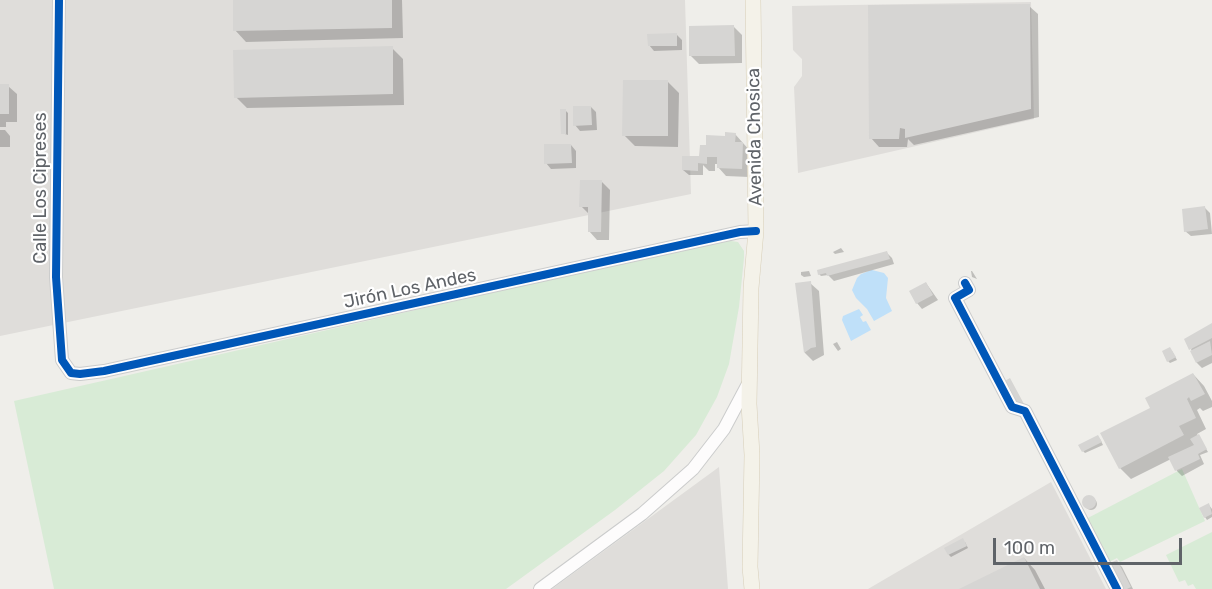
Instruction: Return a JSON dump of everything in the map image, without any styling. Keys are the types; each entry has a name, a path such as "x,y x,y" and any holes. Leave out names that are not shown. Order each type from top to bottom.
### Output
{"main road":[{"name":"Avenida Chosica","path":"752,589 750,567 752,455 749,382 751,288 756,231 753,0"}],"street":[{"name":"Calle Los Cipreses","path":"59,0 56,277 62,360 71,373"},
{"name":"Jirón Los Andes","path":"71,373 89,374 104,371 740,232 756,231"},
{"path":"965,283 969,290 955,297 1012,407 1025,411 1117,589"},
{"name":"Avenida Chosica","path":"540,589 642,514 693,469 723,429 749,382"}],"shaded area":[{"path":"0,0 685,0 691,194 0,336"},
{"path":"1031,2 1034,119 798,173 794,87 802,76 802,59 793,50 792,6"},
{"path":"719,467 728,589 552,589"},
{"path":"1051,482 1106,589 868,589"}],"green space":[{"path":"724,240 738,242 744,251 739,307 729,364 717,397 696,435 664,471 615,510 506,589 54,589 14,401"},
{"path":"1182,469 1205,521 1120,562 1117,558 1107,563 1084,520"},
{"path":"1212,532 1212,589 1196,589 1193,584 1188,586 1185,580 1179,582 1166,555"}],"water":[{"path":"872,270 884,273 888,278 886,298 892,311 874,321 852,290 861,274"},
{"path":"859,309 863,315 860,317 863,322 866,321 871,330 851,341 842,320 843,316"}],"building":[{"path":"233,0 392,0 392,28 233,31"},
{"path":"1030,4 1031,109 905,138 905,129 900,128 899,139 869,139 868,5"},
{"path":"734,25 735,56 689,56 689,26"},
{"path":"677,33 677,46 648,46 647,34"},
{"path":"393,46 393,94 234,98 233,50"},
{"path":"623,80 668,80 668,136 622,136"},
{"path":"0,84 9,84 9,114 0,114"},
{"path":"573,106 591,106 592,125 573,126"},
{"path":"560,109 566,109 566,134 561,134"},
{"path":"725,132 736,133 735,142 743,142 742,169 717,168 717,157 707,157 707,164 698,163 698,171 682,170 682,156 699,156 700,145 706,145 706,135 725,136"},
{"path":"544,144 571,144 572,163 544,164"},
{"path":"580,180 602,180 601,232 588,232 588,207 579,207"},
{"path":"1205,206 1208,229 1184,232 1182,209"},
{"path":"887,251 890,259 827,276 826,273 818,275 817,270"},
{"path":"811,281 816,347 804,353 795,283"},
{"path":"926,282 933,295 916,304 909,291"},
{"path":"1212,323 1212,338 1189,350 1184,339"},
{"path":"1210,341 1212,355 1196,363 1190,351"},
{"path":"1170,347 1176,357 1167,362 1162,351"},
{"path":"1193,373 1205,394 1191,401 1189,397 1187,399 1196,418 1179,426 1184,435 1119,469 1100,433 1150,408 1145,398"},
{"path":"1010,378 1024,404 1019,407 1009,386 1006,388 1003,382"},
{"path":"1199,434 1207,449 1198,454 1200,459 1175,471 1168,457 1194,445 1190,439"},
{"path":"1098,435 1102,442 1082,452 1078,445"},
{"path":"1089,495 1094,497 1096,502 1094,507 1089,509 1084,507 1082,502 1084,497"},
{"path":"1209,503 1212,514 1204,518 1199,508"},
{"path":"963,538 967,546 948,555 944,548"},
{"path":"1024,557 1040,589 959,589"},
{"path":"1117,560 1131,587 1127,589 1119,589 1110,563"}],"cycle path":[{"path":"59,0 56,277 62,360 71,373 104,371 740,232 756,231"},
{"path":"965,283 969,290 955,298 1012,407 1025,411 1117,589"}]}
